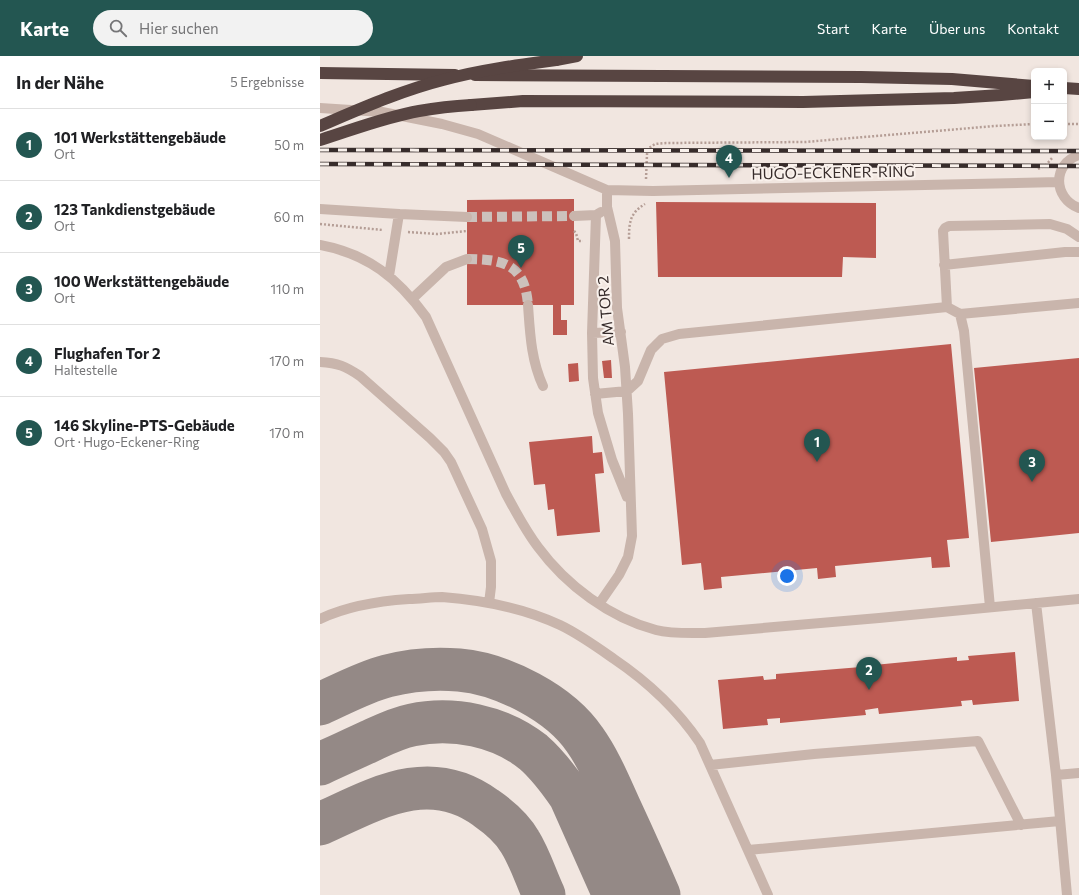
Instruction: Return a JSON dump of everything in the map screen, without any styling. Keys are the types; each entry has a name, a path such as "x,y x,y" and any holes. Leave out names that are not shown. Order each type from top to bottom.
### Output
{"highway":[{"path":"320,126 383,100 442,80 480,71 577,56"},
{"path":"320,73 594,77 861,77 952,79 1031,86"},
{"path":"1067,89 1079,89"},
{"path":"320,140 379,121 417,111 445,107 523,101 803,102 954,98 1001,96 1031,92"}],"street":[{"name":"HUGO-ECKENER-RING","path":"320,108 382,112 442,124 478,134 607,190 661,191 1059,182"},
{"path":"1079,155 1070,159 1065,164 1061,171 1059,182 1066,200 1079,208"},
{"path":"574,216 596,215 604,210 607,207 607,190"},
{"name":"AM TOR 2","path":"599,604 619,575 628,557 632,536 628,414 617,308 615,241 607,207"},
{"path":"320,209 467,217"},
{"path":"389,276 399,214"},
{"name":"AM TOR 2","path":"596,215 592,333 592,367 595,394 598,413 612,460 630,503"},
{"path":"946,307 944,265 945,228 949,226 1050,224 1067,229 1079,237"},
{"path":"320,245 342,250 378,267 413,298 426,317 506,494 520,520 538,547 567,579 599,604 616,614 658,630 682,633 705,633 863,620 1079,599"},
{"path":"944,265 1066,252 1079,252"},
{"path":"413,298 446,267 467,259"},
{"path":"595,394 626,391 638,381 652,350 662,339 679,334 946,307 960,314 1079,303"},
{"path":"528,305 534,364 543,386"},
{"path":"960,314 964,331 990,607"},
{"path":"592,333 620,332"},
{"path":"320,362 345,366 360,376 444,452 461,481 482,529 491,561 491,587 488,603"},
{"path":"320,619 347,609 378,602 441,597 488,603 521,611 559,625 593,644 645,681 683,719 700,744 768,895"},
{"path":"1036,603 1056,775 1067,895"},
{"path":"710,765 814,754 978,741 1021,825"},
{"path":"1056,775 1079,773"},
{"path":"748,850 1060,821"}],"path":[{"path":"654,177 646,177 647,154 649,148 655,144 805,142 987,126 1031,124"},
{"path":"1067,124 1079,124"},
{"path":"1034,169 1046,165 1057,153"}],"building":[{"path":"574,199 574,305 561,305 561,320 567,320 567,335 553,335 553,305 467,305 467,200"},
{"path":"656,202 876,203 876,258 843,257 842,277 658,277"},
{"path":"951,344 969,538 947,540 950,567 932,568 931,557 835,566 836,577 818,579 817,568 721,577 722,588 704,590 701,563 682,565 664,372"},
{"path":"1079,358 1079,533 991,542 974,368"},
{"path":"611,360 612,378 604,378 602,361"},
{"path":"578,363 579,381 569,382 568,364"},
{"path":"592,436 593,453 602,452 604,473 595,474 600,532 557,536 554,509 548,510 545,484 534,485 529,442"},
{"path":"1015,652 1019,701 973,705 972,700 961,701 962,706 879,714 878,708 865,710 866,715 780,723 780,718 767,719 768,725 723,729 718,680 763,676 764,680 776,679 776,674 861,667 862,671 874,669 874,665 957,657 957,661 969,660 968,656"}],"taxiway":[{"path":"320,704 353,688 387,676 432,669 459,670 494,677 529,693 561,714 585,740 609,783 659,895"},
{"path":"320,764 380,736 412,725 444,722 460,723 476,725 506,736 520,743 544,762 570,796 614,895"},
{"path":"320,824 361,805 402,791 423,788 444,789 465,796 491,811 505,823 520,842 544,895"}],"tunnel":[{"path":"467,217 574,216"},
{"path":"467,259 491,260 510,267 517,272 526,291 528,305"}],"railway":[{"path":"320,150 1079,151"},
{"path":"320,164 1079,166"}],"place":[{"name":"Flughafen Tor 2","path":"729,178"},
{"name":"146 Skyline-PTS-Gebäude","path":"521,268"},
{"name":"101 Werkstättengebäude","path":"817,462"},
{"name":"100 Werkstättengebäude","path":"1032,482"},
{"name":"123 Tankdienstgebäude","path":"869,690"}]}
